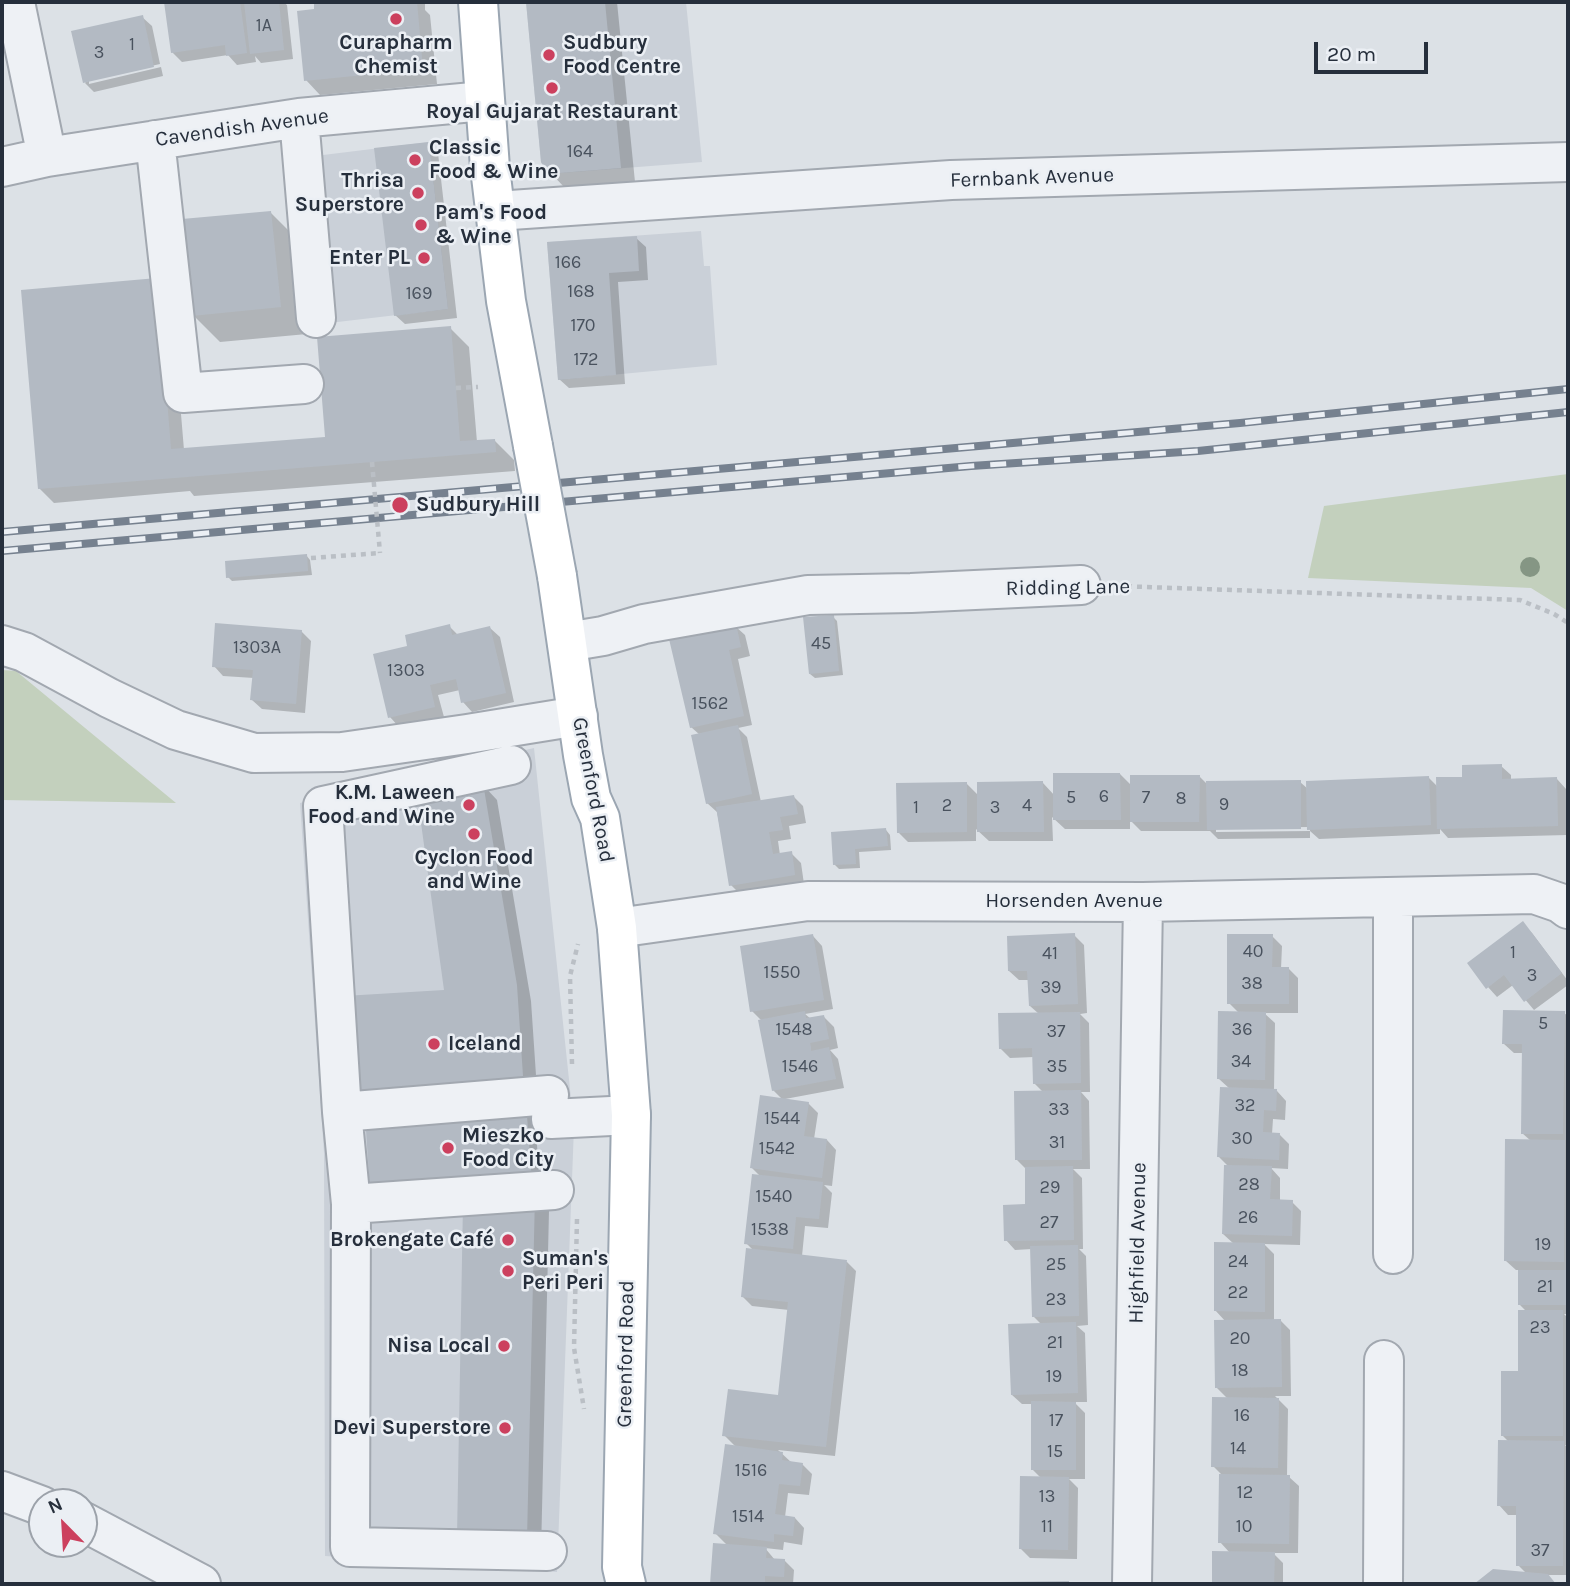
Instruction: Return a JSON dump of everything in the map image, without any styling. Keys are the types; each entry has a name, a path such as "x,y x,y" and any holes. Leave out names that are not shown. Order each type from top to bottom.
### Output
{"main road":[{"name":"Greenford Road","path":"478,2 484,101 510,330 557,576 591,798 600,818 617,928 631,1115 622,1567 626,1584"}],"street":[{"path":"15,2 47,158"},
{"name":"Cavendish Avenue","path":"2,167 299,118 484,101"},
{"path":"299,118 316,318"},
{"path":"155,140 183,393 304,384"},
{"name":"Fernbank Avenue","path":"496,211 951,180 1568,162"},
{"name":"Ridding Lane","path":"566,642 603,636 644,624 808,595 1081,585"},
{"path":"2,645 24,652 109,698 176,730 254,753 342,752 578,716"},
{"path":"511,765 323,806 342,1112 351,1204 350,1547 547,1551"},
{"name":"Horsenden Avenue","path":"617,928 808,901 1143,902 1534,894 1560,903 1568,909"},
{"path":"1393,897 1393,1254"},
{"name":"Highfield Avenue","path":"1132,1584 1143,902"},
{"path":"342,1112 550,1107 631,1115"},
{"path":"351,1204 554,1189"},
{"path":"1383,1584 1384,1360"},
{"path":"2,1491 28,1501"},
{"path":"98,1529 201,1584"}],"path":[{"path":"456,388 478,387"},
{"path":"311,558 380,553 372,462"},
{"name":"Ridding Lane","path":"1081,585 1520,600 1568,623"}],"shaded area":[{"path":"526,2 686,2 702,162 548,174 541,162"},
{"path":"429,142 448,309 329,323 315,156"},
{"path":"701,231 704,266 710,266 717,365 558,380 547,242"},
{"path":"534,748 574,1127 557,1572 325,1556 324,1153 300,803"}],"green space":[{"path":"1568,474 1568,611 1531,588 1308,578 1324,506"},
{"path":"2,670 16,671 176,803 2,800"}],"building":[{"path":"164,2 240,2 247,53 226,56 225,45 171,53"},
{"path":"244,2 279,2 284,50 250,54"},
{"path":"314,2 417,2 423,69 304,81 297,11 314,9"},
{"path":"526,2 605,2 621,168 548,174 541,162"},
{"path":"143,15 154,67 83,83 71,31"},
{"path":"429,142 448,309 394,316 374,148"},
{"path":"271,211 281,307 191,316 182,219"},
{"path":"637,236 639,271 609,273 616,375 558,380 547,242"},
{"path":"157,278 171,449 325,437 317,337 451,326 460,441 495,439 496,452 38,489 21,290"},
{"path":"307,554 308,571 226,578 225,561"},
{"path":"834,615 839,671 809,674 803,617"},
{"path":"215,623 302,630 296,704 250,700 253,670 212,667"},
{"path":"450,624 452,635 490,626 506,693 461,703 456,679 430,685 435,707 388,718 373,654 407,646 405,635"},
{"path":"736,624 741,647 729,650 744,716 690,728 669,639"},
{"path":"738,725 752,794 706,804 691,735"},
{"path":"1502,764 1502,779 1557,777 1558,826 1437,829 1436,777 1462,777 1462,765"},
{"path":"1053,773 1120,773 1121,820 1053,820"},
{"path":"1130,775 1200,775 1199,822 1130,822"},
{"path":"1429,776 1431,825 1307,830 1306,781"},
{"path":"1301,780 1301,829 1207,830 1206,781"},
{"path":"1043,781 1044,832 977,832 977,782"},
{"path":"967,782 967,832 897,833 896,783"},
{"path":"483,783 517,985 524,1091 351,1103 344,996 444,990 417,794"},
{"path":"794,795 798,814 780,817 783,830 769,832 773,854 792,851 795,875 729,886 716,807"},
{"path":"886,828 888,846 855,849 856,864 833,865 831,832"},
{"path":"1523,921 1562,973 1524,1002 1504,975 1486,989 1467,963"},
{"path":"1075,933 1078,1004 1029,1006 1027,971 1008,971 1007,936"},
{"path":"813,934 824,1000 750,1012 740,946"},
{"path":"1227,934 1273,934 1272,967 1289,967 1289,1004 1227,1004"},
{"path":"1503,1010 1565,1011 1563,1134 1521,1134 1522,1044 1502,1044"},
{"path":"805,1011 806,1018 824,1015 829,1039 810,1043 811,1051 829,1047 836,1079 772,1091 758,1020"},
{"path":"1218,1011 1266,1012 1265,1080 1217,1079"},
{"path":"1080,1012 1081,1083 1033,1084 1032,1048 999,1049 998,1013"},
{"path":"1220,1087 1277,1089 1276,1111 1264,1110 1263,1132 1280,1133 1279,1160 1217,1157"},
{"path":"1081,1090 1082,1160 1015,1160 1014,1091"},
{"path":"760,1095 809,1102 804,1136 827,1139 822,1178 750,1168"},
{"name":"Mieszko Food City","path":"526,1103 532,1181 370,1192 365,1114"},
{"path":"1505,1139 1565,1140 1564,1262 1504,1261"},
{"path":"1224,1165 1272,1166 1270,1199 1293,1200 1292,1236 1222,1234"},
{"path":"1073,1166 1074,1240 1004,1241 1003,1205 1025,1204 1025,1167"},
{"path":"752,1174 823,1182 819,1219 796,1217 793,1249 744,1244"},
{"path":"535,1195 527,1539 457,1537 463,1203"},
{"path":"1214,1242 1265,1243 1265,1312 1214,1311"},
{"path":"1078,1245 1079,1316 1032,1317 1030,1246"},
{"path":"746,1248 847,1260 826,1447 722,1436 728,1389 778,1395 788,1302 741,1297"},
{"path":"1518,1270 1566,1270 1567,1305 1518,1305"},
{"path":"1518,1310 1563,1310 1563,1436 1501,1436 1501,1371 1518,1371"},
{"path":"1281,1319 1282,1387 1215,1388 1214,1320"},
{"path":"1076,1322 1078,1393 1011,1395 1008,1324"},
{"path":"1212,1397 1279,1398 1278,1468 1211,1467"},
{"path":"1031,1401 1076,1402 1076,1470 1031,1470"},
{"path":"1498,1440 1564,1441 1563,1566 1516,1566 1516,1506 1497,1506"},
{"path":"725,1444 783,1452 782,1460 803,1463 800,1486 779,1484 775,1514 795,1517 793,1536 774,1534 774,1542 713,1534"},
{"path":"1219,1474 1290,1475 1289,1544 1218,1543"},
{"path":"1020,1476 1069,1477 1068,1550 1019,1549"},
{"path":"713,1543 767,1547 766,1558 785,1559 784,1577 765,1576 765,1584 710,1584"},
{"path":"1212,1551 1275,1552 1274,1584 1212,1584"},
{"path":"1493,1569 1548,1574 1556,1584 1474,1584"},
{"path":"1069,1581 1069,1584 998,1584 998,1582"}],"railway":[{"path":"2,532 1240,423 1568,389"},
{"path":"2,551 971,466 1198,451 1568,412"}],"place":[{"name":"Curapharm Chemist","path":"396,19"},
{"name":"Sudbury Food Centre","path":"549,55"},
{"name":"Royal Gujarat Restaurant","path":"552,88"},
{"name":"Classic Food & Wine","path":"415,160"},
{"name":"Thrisa Superstore","path":"418,193"},
{"name":"Pam's Food & Wine","path":"421,225"},
{"name":"Enter PL","path":"424,258"},
{"name":"Sudbury Hill","path":"400,505"},
{"name":"K.M. Laween Food and Wine","path":"469,805"},
{"name":"Cyclon Food and Wine","path":"474,834"},
{"name":"Iceland","path":"434,1044"},
{"name":"Mieszko Food City","path":"448,1148"},
{"name":"Brokengate Café","path":"508,1240"},
{"name":"Suman's Peri Peri","path":"508,1271"},
{"name":"Nisa Local","path":"504,1346"},
{"name":"Devi Superstore","path":"505,1428"}]}
